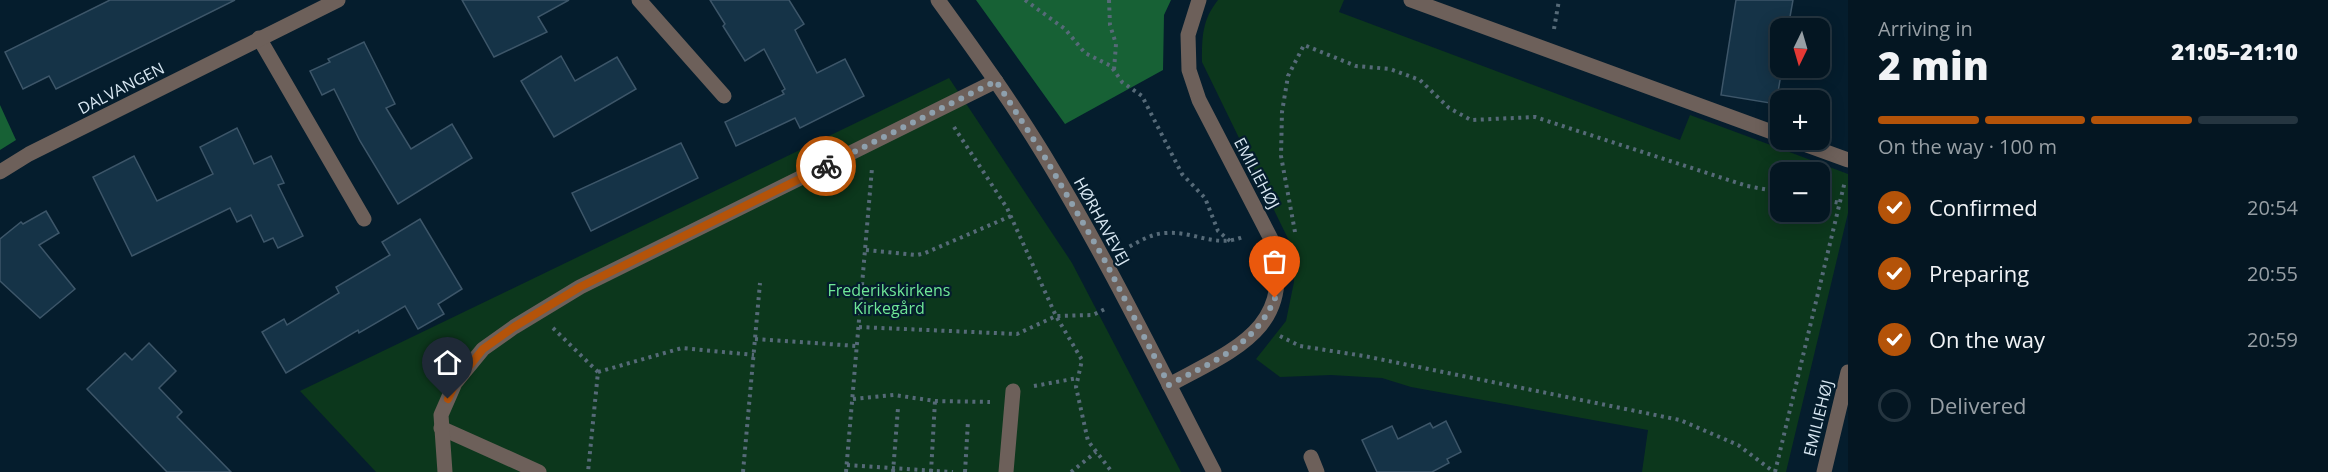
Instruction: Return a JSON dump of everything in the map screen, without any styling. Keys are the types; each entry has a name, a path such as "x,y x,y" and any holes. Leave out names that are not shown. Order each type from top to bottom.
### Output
{"street":[{"name":"DALVANGEN","path":"0,172 29,154 338,0"},
{"path":"639,0 724,96"},
{"name":"HØRHAVEVEJ","path":"938,0 996,81 1043,154 1104,259 1214,472"},
{"name":"EMILIEHØJ","path":"1169,385 1242,345 1267,317 1275,298 1278,279 1276,257 1268,233 1199,100 1189,70 1188,35 1199,0"},
{"path":"1411,0 1770,131"},
{"path":"259,38 364,219"},
{"path":"445,472 441,416 455,384 483,349 580,287 996,81"},
{"path":"1820,150 1848,160"},
{"name":"EMILIEHØJ","path":"1824,472 1848,372"},
{"path":"1006,472 1012,396"},
{"path":"441,428 539,472"},
{"path":"1311,457 1317,472"}],"path":[{"path":"1024,0 1065,29 1085,53 1111,66 1122,82 1142,96 1182,174 1205,198 1218,231 1231,241 1168,232 1155,235 1104,259"},
{"path":"1109,0 1110,25 1116,44 1114,70"},
{"path":"1296,237 1281,156 1282,112 1288,76 1304,45 1356,66 1390,69 1420,80 1449,108 1471,120 1535,117 1747,186 1770,190"},
{"path":"942,109 1011,216 1056,316 1082,360 1076,387 1088,441 1112,472"},
{"path":"846,472 873,171 867,146"},
{"path":"1260,326 1300,346 1364,356 1680,420 1738,445 1775,472 1846,177"},
{"path":"1830,201 1840,203"},
{"path":"866,250 916,255 925,253 1011,216"},
{"path":"743,472 760,283"},
{"path":"859,327 1017,334 1056,316 1093,315 1125,300"},
{"path":"538,313 598,372"},
{"path":"1281,336 1285,328"},
{"path":"755,339 857,346"},
{"path":"598,372 682,348 754,355"},
{"path":"588,472 598,372"},
{"path":"853,399 894,395 935,401 1012,396 1078,378"},
{"path":"931,471 935,401"},
{"path":"893,470 898,408"},
{"path":"965,472 968,421"},
{"path":"1071,472 1096,452"},
{"path":"847,465 893,470 953,472"}],"green space":[{"path":"976,0 1171,0 1164,15 1163,70 1065,124"},
{"path":"1218,0 1344,0 1339,12 1680,140 1690,115 1770,145 1770,150 1784,150 1816,162 1770,162 1770,222 1830,222 1830,167 1848,174 1848,213 1786,472 1642,472 1648,430 1411,387 1382,378 1331,375 1280,377 1256,359 1286,321 1294,282 1294,251 1202,62 1204,29"},
{"name":"Frederikskirkens Kirkegård","path":"949,78 1072,263 1181,472 376,472 300,391"},
{"path":"0,105 16,140 0,150"}],"building":[{"path":"110,0 235,0 56,89 49,76 23,89 5,52"},
{"path":"462,0 569,0 538,17 547,32 494,57"},
{"path":"710,0 789,0 804,24 795,30 817,73 845,59 864,96 800,128 795,118 736,146 725,122 784,94 782,91 785,89 764,49 745,61"},
{"path":"1736,0 1793,0 1790,18 1770,18 1770,78 1780,78 1778,90 1770,90 1770,103 1721,95"},
{"path":"364,42 395,104 386,108 411,149 452,124 472,158 398,204 360,141 334,89 322,95 310,71 330,62 328,59"},
{"path":"561,56 575,81 617,57 636,89 554,137 521,81"},
{"path":"237,128 254,164 271,156 284,183 278,185 303,236 278,248 273,238 264,242 251,215 237,222 230,208 132,256 93,177 134,156 157,201 213,174 200,147"},
{"path":"681,143 698,178 591,231 572,193"},
{"path":"46,211 59,233 39,245 75,289 40,318 0,281 0,239 21,222 23,224"},
{"path":"420,219 462,289 438,304 444,314 418,329 405,306 359,333 358,330 286,373 262,332 284,319 287,325 339,293 336,287 390,255 382,242"},
{"path":"149,343 176,371 159,388 182,412 177,417 231,472 167,472 87,389 125,353 132,360"},
{"path":"1446,421 1461,452 1447,459 1449,463 1432,472 1377,472 1362,440 1392,426 1398,439 1430,423 1433,428"}],"way so far":[{"path":"826,166 996,81 1043,154 1104,259 1169,385 1242,345 1267,317 1275,298"}],"route":[{"path":"448,399 455,384 483,349 514,327 580,287 826,166"}]}
